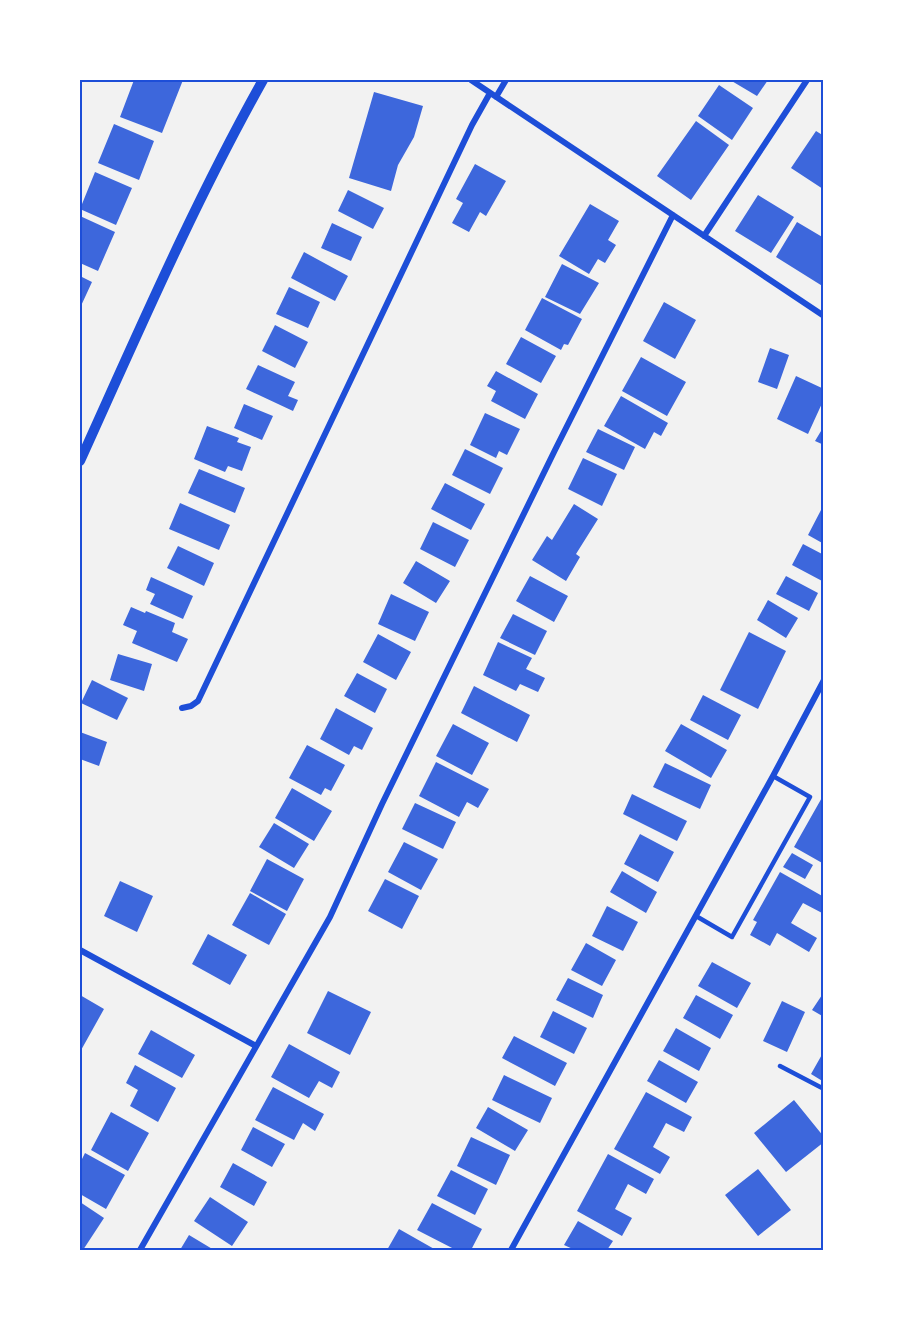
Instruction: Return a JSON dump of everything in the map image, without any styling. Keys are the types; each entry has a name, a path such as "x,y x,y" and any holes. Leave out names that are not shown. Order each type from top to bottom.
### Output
{"street":[{"path":"80,461 165,272 224,149 263,80"},
{"path":"471,80 824,316"},
{"path":"182,708 198,701 451,168 493,95 506,80"},
{"path":"704,236 807,80"},
{"path":"140,1251 330,917 382,804 555,450 674,215"},
{"path":"511,1251 824,680"},
{"path":"80,950 256,1046"}],"lane":[{"path":"696,916 732,937 810,797 773,776"},
{"path":"780,1066 824,1089"}],"building":[{"path":"134,80 183,80 162,133 120,117"},
{"path":"730,80 768,80 757,96"},
{"path":"719,85 753,108 732,140 698,116"},
{"path":"374,92 423,106 414,137 398,165 391,191 349,178"},
{"path":"696,121 729,145 691,200 657,176"},
{"path":"114,124 154,141 139,180 98,163"},
{"path":"816,131 824,136 823,189 791,168"},
{"path":"475,164 506,181 486,216 480,212 469,232 452,223 463,203 456,199"},
{"path":"95,172 132,188 116,225 80,209"},
{"path":"348,190 384,208 373,229 338,211"},
{"path":"758,195 794,217 771,253 735,231"},
{"path":"590,204 619,221 608,240 616,245 605,263 598,259 589,274 559,256"},
{"path":"80,216 115,232 98,271 80,263"},
{"path":"797,222 824,238 824,287 776,257"},
{"path":"332,223 362,237 351,261 321,248"},
{"path":"304,252 348,276 335,301 291,278"},
{"path":"562,264 599,283 580,314 545,297"},
{"path":"80,276 92,282 80,308"},
{"path":"289,287 320,302 308,328 276,314"},
{"path":"542,298 582,319 568,345 564,344 561,350 525,330"},
{"path":"664,302 696,320 675,359 643,341"},
{"path":"275,325 308,342 295,368 262,351"},
{"path":"521,337 556,356 541,383 506,364"},
{"path":"770,348 789,355 777,389 758,382"},
{"path":"641,357 686,382 667,416 622,391"},
{"path":"258,365 295,382 288,396 298,400 293,411 246,389"},
{"path":"496,371 538,394 525,419 491,401 496,391 487,386"},
{"path":"796,376 824,389 824,399 808,434 777,419"},
{"path":"621,396 668,423 661,436 654,432 645,449 604,426"},
{"path":"244,404 273,416 262,440 234,428"},
{"path":"485,413 520,429 507,455 499,451 496,458 470,445"},
{"path":"207,426 239,438 237,442 251,447 242,471 228,466 225,472 194,459"},
{"path":"824,426 824,445 815,441"},
{"path":"598,429 635,447 624,470 586,452"},
{"path":"465,449 503,468 490,494 452,475"},
{"path":"583,458 617,474 602,506 568,489"},
{"path":"199,469 245,488 235,513 188,493"},
{"path":"445,483 485,504 471,530 431,509"},
{"path":"180,503 230,525 219,550 169,529"},
{"path":"574,504 598,519 576,554 580,557 566,581 532,560 547,536 552,540"},
{"path":"821,510 824,511 824,544 808,535"},
{"path":"433,522 469,540 455,567 420,549"},
{"path":"803,544 824,555 824,582 792,565"},
{"path":"178,546 214,563 204,586 167,568"},
{"path":"416,561 450,581 436,603 403,583"},
{"path":"530,576 568,596 554,622 516,601"},
{"path":"786,576 818,593 809,611 776,594"},
{"path":"151,577 193,596 183,619 150,604 155,594 146,590"},
{"path":"391,594 429,612 415,641 378,624"},
{"path":"768,600 798,618 786,638 757,620"},
{"path":"131,607 175,623 172,632 188,639 177,662 132,643 137,631 123,625"},
{"path":"513,614 547,631 535,655 500,638"},
{"path":"749,632 786,651 758,709 720,690"},
{"path":"378,634 411,652 396,680 363,662"},
{"path":"498,642 532,658 526,669 545,678 538,692 520,684 516,691 483,675"},
{"path":"118,654 152,664 144,691 110,680"},
{"path":"357,673 387,689 375,713 344,696"},
{"path":"92,680 128,698 117,720 81,703"},
{"path":"474,686 530,715 517,742 461,713"},
{"path":"703,695 741,715 728,740 690,720"},
{"path":"336,708 373,728 362,750 354,746 349,755 320,739"},
{"path":"453,724 489,743 472,775 436,756"},
{"path":"681,724 727,750 711,778 665,751"},
{"path":"80,732 107,742 99,766 80,759"},
{"path":"307,745 345,765 331,791 325,788 321,795 289,778"},
{"path":"436,762 489,789 478,808 467,802 459,817 419,796"},
{"path":"665,763 711,785 700,809 653,787"},
{"path":"292,788 332,811 314,841 275,818"},
{"path":"632,794 687,821 677,841 623,814"},
{"path":"824,794 824,864 794,847"},
{"path":"415,803 456,822 443,849 402,829"},
{"path":"274,823 309,844 294,868 259,847"},
{"path":"640,834 674,852 658,882 624,864"},
{"path":"404,842 438,859 421,890 388,872"},
{"path":"792,853 813,865 805,879 783,867"},
{"path":"267,859 304,879 287,911 250,891"},
{"path":"622,871 657,892 646,913 610,892"},
{"path":"780,872 824,897 824,914 803,903 791,923 817,938 809,952 777,933 770,946 750,935 757,922 753,920"},
{"path":"385,879 419,896 402,929 368,911"},
{"path":"120,881 153,896 137,932 104,916"},
{"path":"250,893 286,914 269,945 232,925"},
{"path":"607,906 638,922 623,951 592,936"},
{"path":"208,934 247,955 230,985 192,964"},
{"path":"586,943 616,960 602,986 571,970"},
{"path":"712,962 751,983 737,1008 698,986"},
{"path":"568,978 603,995 593,1018 556,1000"},
{"path":"328,991 371,1012 350,1055 307,1033"},
{"path":"824,992 824,1017 812,1010"},
{"path":"80,995 104,1009 80,1052"},
{"path":"696,995 733,1015 720,1039 683,1018"},
{"path":"782,1001 805,1012 787,1052 763,1041"},
{"path":"553,1011 587,1028 574,1054 540,1037"},
{"path":"676,1028 711,1048 699,1071 663,1051"},
{"path":"151,1030 195,1055 182,1078 138,1054"},
{"path":"514,1036 567,1063 555,1086 502,1058"},
{"path":"289,1044 340,1072 332,1088 319,1081 309,1098 271,1077"},
{"path":"824,1051 824,1082 811,1074"},
{"path":"659,1060 698,1082 686,1103 647,1081"},
{"path":"135,1065 176,1088 158,1122 130,1106 138,1090 126,1083"},
{"path":"504,1075 552,1098 540,1123 492,1100"},
{"path":"273,1087 324,1114 315,1131 303,1123 294,1140 255,1120"},
{"path":"646,1092 692,1117 684,1132 666,1123 653,1147 670,1157 660,1174 614,1149"},
{"path":"794,1100 824,1137 824,1142 786,1172 754,1133"},
{"path":"488,1107 528,1130 515,1151 476,1128"},
{"path":"111,1112 149,1133 128,1171 91,1150"},
{"path":"253,1127 285,1144 272,1167 241,1150"},
{"path":"471,1137 510,1155 496,1185 457,1166"},
{"path":"85,1153 125,1175 106,1209 80,1194 80,1163"},
{"path":"608,1154 654,1179 646,1194 628,1184 615,1209 632,1218 622,1236 577,1211"},
{"path":"233,1163 267,1182 254,1206 220,1187"},
{"path":"758,1169 791,1210 758,1236 725,1195"},
{"path":"451,1170 488,1189 475,1215 437,1196"},
{"path":"210,1197 248,1222 232,1246 194,1221"},
{"path":"80,1202 104,1218 83,1250 80,1250"},
{"path":"432,1203 482,1229 471,1250 456,1250 417,1230"},
{"path":"578,1221 613,1241 607,1250 575,1250 564,1245"},
{"path":"399,1229 436,1250 387,1250"},
{"path":"189,1235 214,1250 180,1250"}]}
